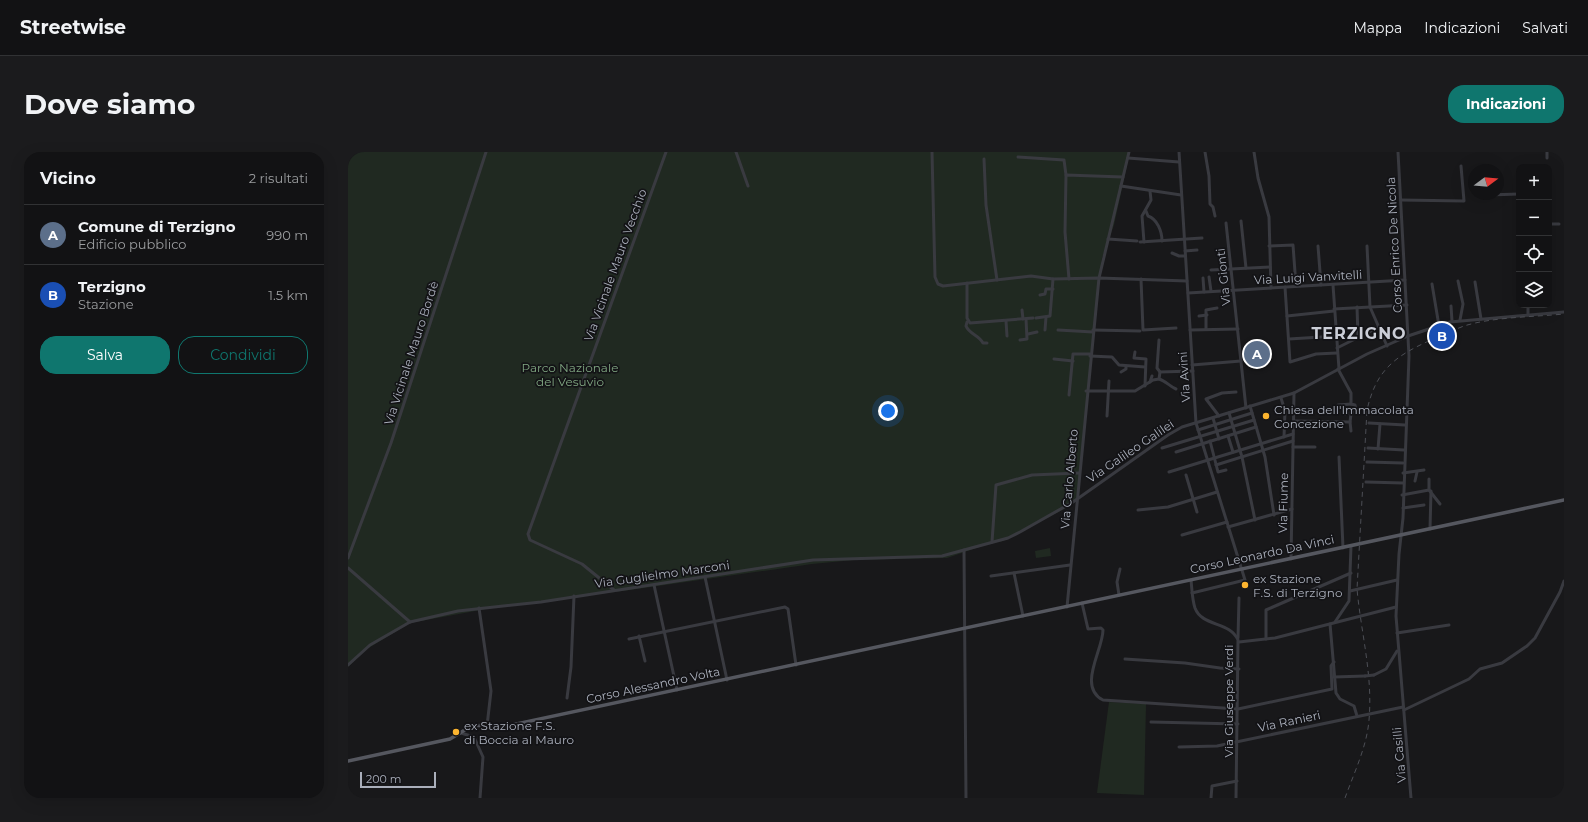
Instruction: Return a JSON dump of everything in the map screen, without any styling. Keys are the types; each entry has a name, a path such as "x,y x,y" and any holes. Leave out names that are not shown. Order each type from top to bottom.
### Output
{"main road":[{"name":"Corso Leonardo Da Vinci","path":"965,629 1564,500"},
{"name":"Corso Alessandro Volta","path":"348,760 450,739 473,725 506,726 965,629"}],"street":[{"name":"Via Vicinale Mauro Bordè","path":"348,558 397,424 486,152"},
{"name":"Via Vicinale Mauro Vecchio","path":"614,590 582,564 530,540 528,534 666,152"},
{"path":"736,152 748,186"},
{"path":"932,152 935,277 938,284 943,286 1031,276 1053,279 1099,278 1187,281"},
{"name":"Via Carlo Alberto","path":"1067,606 1086,391 1099,278 1129,152"},
{"name":"Via Avini","path":"1179,152 1196,423 1241,569"},
{"path":"1205,152 1209,176 1210,204 1213,207 1215,216"},
{"path":"1254,152 1258,178 1269,217 1271,288"},
{"name":"Corso Enrico De Nicola","path":"1398,152 1407,305 1408,369 1401,535"},
{"path":"1547,152 1547,158"},
{"path":"1018,157 1064,160 1066,175 1064,232 1069,279"},
{"path":"1128,158 1179,162"},
{"path":"984,159 986,205 997,280"},
{"path":"1401,200 1464,201 1462,166"},
{"path":"1066,175 1123,178"},
{"path":"1121,186 1181,195"},
{"path":"1140,242 1142,216 1152,200 1150,191"},
{"path":"1504,194 1516,194"},
{"path":"1146,211 1148,216 1153,218 1161,231 1162,241"},
{"path":"1241,221 1246,268"},
{"name":"Via Gionti","path":"1226,223 1241,361 1248,407 1252,413 1263,450 1274,515"},
{"path":"1552,224 1559,224"},
{"path":"1108,239 1140,242 1202,238"},
{"path":"1269,246 1293,245 1296,286"},
{"path":"1318,246 1321,285"},
{"path":"1367,246 1370,307 1387,346"},
{"path":"1185,250 1197,250"},
{"path":"1172,253 1179,256 1185,256"},
{"path":"1211,270 1270,267"},
{"path":"1210,277 1211,291"},
{"path":"1203,278 1204,292"},
{"path":"967,322 1006,321 1050,316 1053,279"},
{"path":"1141,279 1144,330 1176,328"},
{"name":"Via Luigi Vanvitelli","path":"1188,293 1405,280"},
{"path":"1458,281 1463,304 1460,320"},
{"path":"1475,282 1481,319"},
{"path":"967,283 966,326 968,331 976,335 983,343 988,343"},
{"path":"1432,284 1439,326"},
{"path":"1333,285 1338,369 1351,393 1351,404"},
{"path":"1040,295 1044,295 1045,287 1053,288"},
{"path":"1285,287 1290,362 1316,354 1337,353"},
{"path":"1287,316 1334,310 1407,305"},
{"path":"1451,306 1452,322"},
{"path":"1205,330 1207,316 1206,310 1217,308"},
{"path":"1357,308 1358,336"},
{"path":"1528,308 1528,315"},
{"path":"1022,310 1028,334"},
{"name":"Via Galileo Galilei","path":"992,542 1020,532 1076,500 1168,435 1182,427 1294,393 1338,369 1407,337 1452,322 1460,320 1564,312"},
{"path":"1199,316 1207,316"},
{"path":"1046,317 1046,330"},
{"path":"1006,321 1007,336"},
{"path":"1337,348 1358,336 1379,327"},
{"path":"1190,330 1238,329"},
{"path":"1058,330 1140,331"},
{"path":"1020,340 1027,338 1028,334 1037,332"},
{"path":"1289,339 1337,336"},
{"path":"1158,340 1157,368 1160,372 1159,379"},
{"path":"1135,352 1134,358 1146,359 1145,386"},
{"path":"1069,395 1073,354 1112,357 1118,365 1145,367"},
{"path":"1054,359 1072,361"},
{"path":"1192,365 1241,361"},
{"path":"1121,372 1126,369 1126,366"},
{"path":"1160,372 1193,371"},
{"path":"1150,382 1152,376"},
{"path":"1086,391 1135,391 1150,382 1159,379 1164,380 1170,387 1176,389"},
{"path":"1107,416 1107,391 1109,381"},
{"path":"1219,416 1206,399 1212,395 1236,392"},
{"name":"Via Fiume","path":"1291,559 1294,393"},
{"path":"1281,398 1285,411 1284,436"},
{"path":"1338,405 1356,405 1356,411 1345,414"},
{"path":"1229,413 1242,457 1255,520"},
{"path":"1198,430 1252,413"},
{"path":"1351,414 1350,422 1352,431"},
{"path":"1212,418 1219,439"},
{"path":"1162,448 1254,420"},
{"path":"1294,421 1350,422"},
{"path":"1369,423 1405,425"},
{"path":"1378,449 1380,424"},
{"path":"1176,452 1256,427"},
{"path":"1169,472 1294,434"},
{"path":"1228,436 1232,452"},
{"path":"1210,441 1218,472 1226,470"},
{"path":"1216,465 1293,441"},
{"path":"1293,447 1315,447"},
{"path":"1368,448 1404,450"},
{"path":"1339,457 1343,548"},
{"path":"1367,462 1404,463"},
{"path":"1403,473 1424,470"},
{"path":"1415,481 1417,472"},
{"path":"992,542 996,485 1032,474 1079,473"},
{"path":"1186,475 1197,512"},
{"path":"1430,479 1430,529"},
{"path":"1366,482 1403,483"},
{"path":"1402,495 1430,491"},
{"path":"1430,491 1440,504"},
{"path":"1138,510 1168,507 1217,492"},
{"path":"1403,508 1424,505"},
{"path":"1228,527 1292,509"},
{"path":"1182,535 1227,522"},
{"name":"Via Casilli","path":"1401,535 1396,607 1398,650 1411,798"},
{"name":"Via Guglielmo Marconi","path":"348,665 370,645 410,622 458,611 654,585 813,560 942,556 992,542"},
{"path":"1336,622 1348,603 1351,573 1351,546"},
{"path":"964,550 966,798"},
{"path":"991,576 1070,565"},
{"path":"348,568 410,622"},
{"path":"1119,595 1117,582 1120,569"},
{"path":"1192,593 1245,580 1241,569"},
{"path":"1014,573 1023,616"},
{"path":"1266,639 1266,610 1351,573"},
{"path":"705,577 727,680"},
{"name":"Via Giuseppe Verdi","path":"1191,580 1195,608 1199,615 1231,630 1238,640 1239,669 1236,798"},
{"path":"1350,591 1397,580"},
{"name":"Via Ranieri","path":"1179,747 1211,747 1357,716 1403,708 1468,679 1480,669 1502,663 1527,646 1535,638 1560,592 1564,581"},
{"path":"654,585 677,690"},
{"path":"567,698 571,667 574,596"},
{"path":"1239,598 1238,640 1266,639 1396,607"},
{"path":"1082,603 1088,629 1101,628 1104,632 1091,679 1092,686 1100,699 1238,709 1332,689 1331,666 1334,662"},
{"path":"629,638 785,607 788,610 796,665"},
{"path":"479,608 491,691 487,726"},
{"path":"1330,624 1336,693 1340,698 1354,706 1357,716"},
{"path":"1397,633 1449,626"},
{"path":"639,636 645,662"},
{"path":"1334,677 1374,675 1386,669 1398,650"},
{"path":"1125,659 1185,663 1239,669"},
{"path":"1151,722 1238,724"},
{"path":"461,733 474,737 482,752 480,798"},
{"path":"1211,798 1212,786 1237,780"}],"green space":[{"name":"Parco Nazionale del Vesuvio","path":"348,152 1130,152 1114,225 1102,258 1077,499 1072,505 1003,541 991,543 947,558 854,560 812,564 486,609 410,623 367,649 348,667"},
{"path":"1050,548 1051,556 1036,558 1035,551"},
{"path":"1109,702 1146,704 1144,795 1097,793"}],"railway":[{"path":"1345,798 1363,750 1369,720 1370,703 1368,670 1357,589 1367,410 1376,384 1389,366 1407,352 1464,326 1500,319 1564,314"}],"place":[{"name":"Terzigno","path":"1442,336"},
{"name":"Comune di Terzigno","path":"1257,354"},
{"name":"Chiesa dell'Immacolata Concezione","path":"1266,416"},
{"name":"ex Stazione F.S. di Terzigno","path":"1245,585"},
{"name":"ex Stazione F.S. di Boccia al Mauro","path":"456,732"}],"district":[{"name":"TERZIGNO","path":"1359,333"}]}
